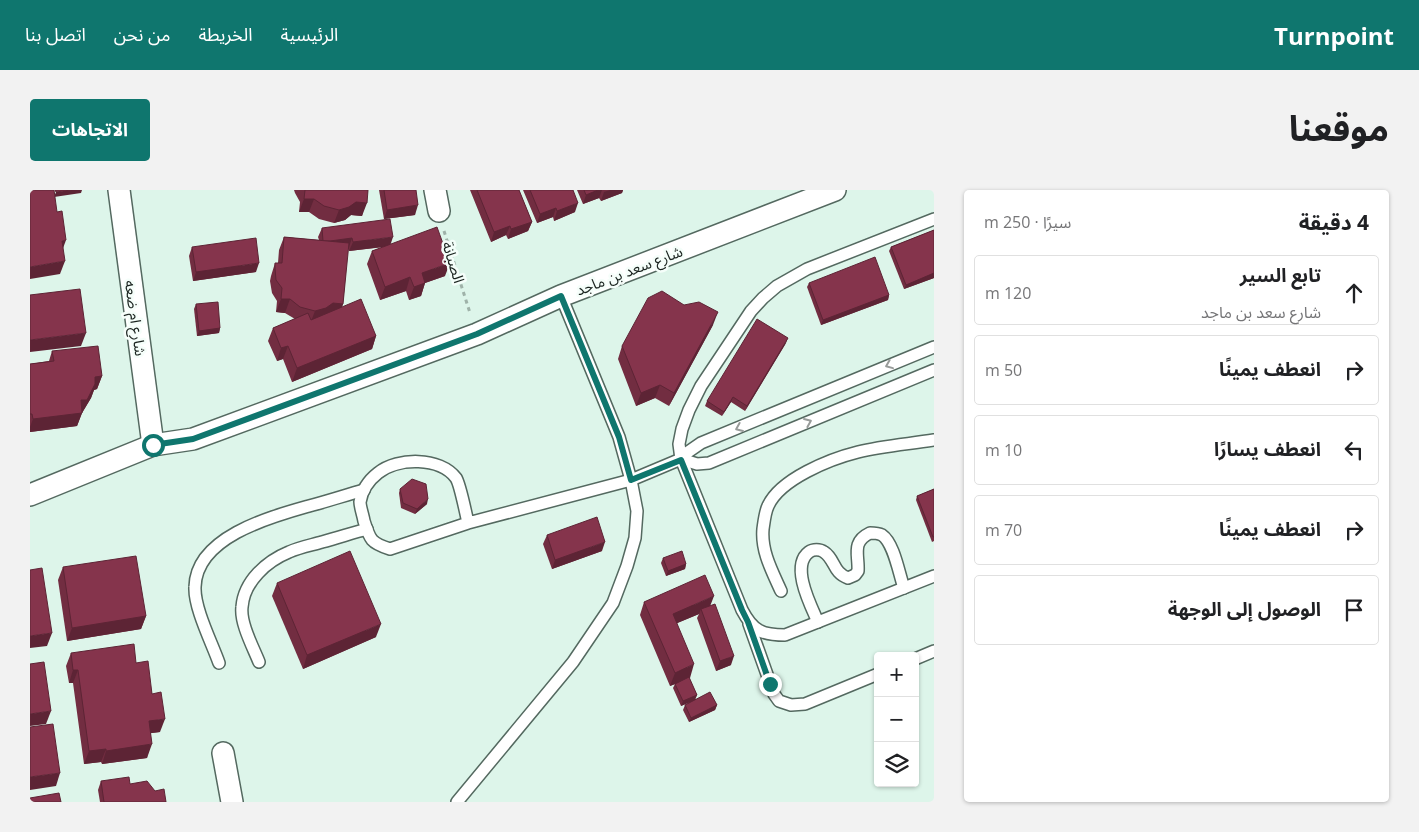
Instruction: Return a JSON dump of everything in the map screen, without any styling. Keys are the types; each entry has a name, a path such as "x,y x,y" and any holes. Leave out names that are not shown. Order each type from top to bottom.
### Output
{"street":[{"name":"شارع ام ضعه","path":"118,190 153,445"},
{"path":"434,190 438,211"},
{"name":"شارع سعد بن ماجد","path":"30,495 153,445 193,439 477,334 561,296 835,190"},
{"path":"223,753 232,802"}],"lane":[{"path":"874,676 805,704 791,705 779,701 774,694 748,622 681,460 679,444 682,429 701,386 751,311 777,286 807,269 934,219"},
{"path":"457,802 573,662 613,603 635,538 637,511 619,437 561,296"},
{"path":"468,523 456,479 444,468 425,461 391,466 379,472 368,482 360,504 369,538 378,545 390,549 468,523 631,480 681,460 688,452 701,443 934,347"},
{"path":"681,460 697,464 709,463 934,370"},
{"path":"781,591 768,562 763,530 768,506 778,491 814,467 858,452 934,440"},
{"path":"220,663 196,600 195,588 199,567 205,557 224,540 262,520 364,490"},
{"path":"259,662 247,632 241,608 249,586 258,573 274,560 290,552 367,529"},
{"path":"818,622 804,587 801,570 804,557 812,550 820,550 826,553 840,574 848,578 855,575 858,571 857,548 861,540 870,533 880,534 891,546 904,588"},
{"path":"748,622 759,631 769,635 785,635 934,576"},
{"path":"919,657 934,651"}],"path":[{"name":"الصبانة","path":"438,211 477,334"}],"building":[{"path":"30,190 54,190 57,212 62,211 66,240 62,241 65,261 30,267"},
{"path":"55,190 71,190 56,192"},
{"path":"305,190 368,190 367,203 356,202 349,207 339,210 324,206 314,199 304,199"},
{"path":"384,190 416,190 418,205 387,210"},
{"path":"477,190 519,190 532,222 511,229 510,226 494,232"},
{"path":"530,190 573,190 578,203 557,211 556,208 540,214"},
{"path":"584,190 598,190 586,195"},
{"path":"390,219 393,237 353,242 352,238 323,241 322,228"},
{"path":"437,227 450,263 422,273 425,283 414,287 410,277 385,287 372,251"},
{"path":"934,230 934,273 906,285 891,247"},
{"path":"284,237 349,243 343,304 333,303 326,308 315,311 300,307 290,299 281,299 282,288 276,280 275,263 282,263"},
{"path":"256,238 259,263 196,272 192,247"},
{"path":"875,257 889,295 823,320 809,283"},
{"path":"80,289 86,333 30,340 30,295"},
{"path":"662,291 684,305 699,302 718,312 674,393 660,385 641,393 622,346 648,298"},
{"path":"361,299 376,336 297,368 288,346 281,348 273,328 308,313 311,320"},
{"path":"218,302 220,328 199,331 196,304"},
{"path":"757,319 788,338 747,406 733,397 724,412 707,401"},
{"path":"98,346 102,376 95,377 95,384 87,400 81,400 82,413 33,419 32,414 30,414 30,364 54,361 52,351"},
{"path":"412,479 426,484 428,499 417,509 403,503 400,489"},
{"path":"934,489 934,537 933,537 917,496"},
{"path":"597,517 605,542 555,560 547,535"},
{"path":"350,551 381,624 307,655 277,583"},
{"path":"682,551 686,564 668,571 663,558"},
{"path":"136,556 146,616 72,628 63,567"},
{"path":"42,568 52,633 30,636 30,570"},
{"path":"705,575 714,596 673,614 694,664 675,673 644,602"},
{"path":"715,604 734,656 720,661 701,609"},
{"path":"134,644 136,663 148,661 152,694 161,692 165,719 149,721 152,744 106,751 106,749 89,751 78,670 73,670 71,653"},
{"path":"44,662 51,711 30,714 30,664"},
{"path":"689,677 697,695 683,701 675,684"},
{"path":"710,692 717,705 691,718 685,705"},
{"path":"53,724 60,773 30,777 30,727"},
{"path":"129,777 130,784 147,781 155,791 164,789 166,802 104,802 101,781"},
{"path":"59,793 61,802 30,802 30,798"}],"route":[{"path":"153,445 193,439 477,334 561,296 619,437 631,480 681,460 748,622 770,684"}]}
